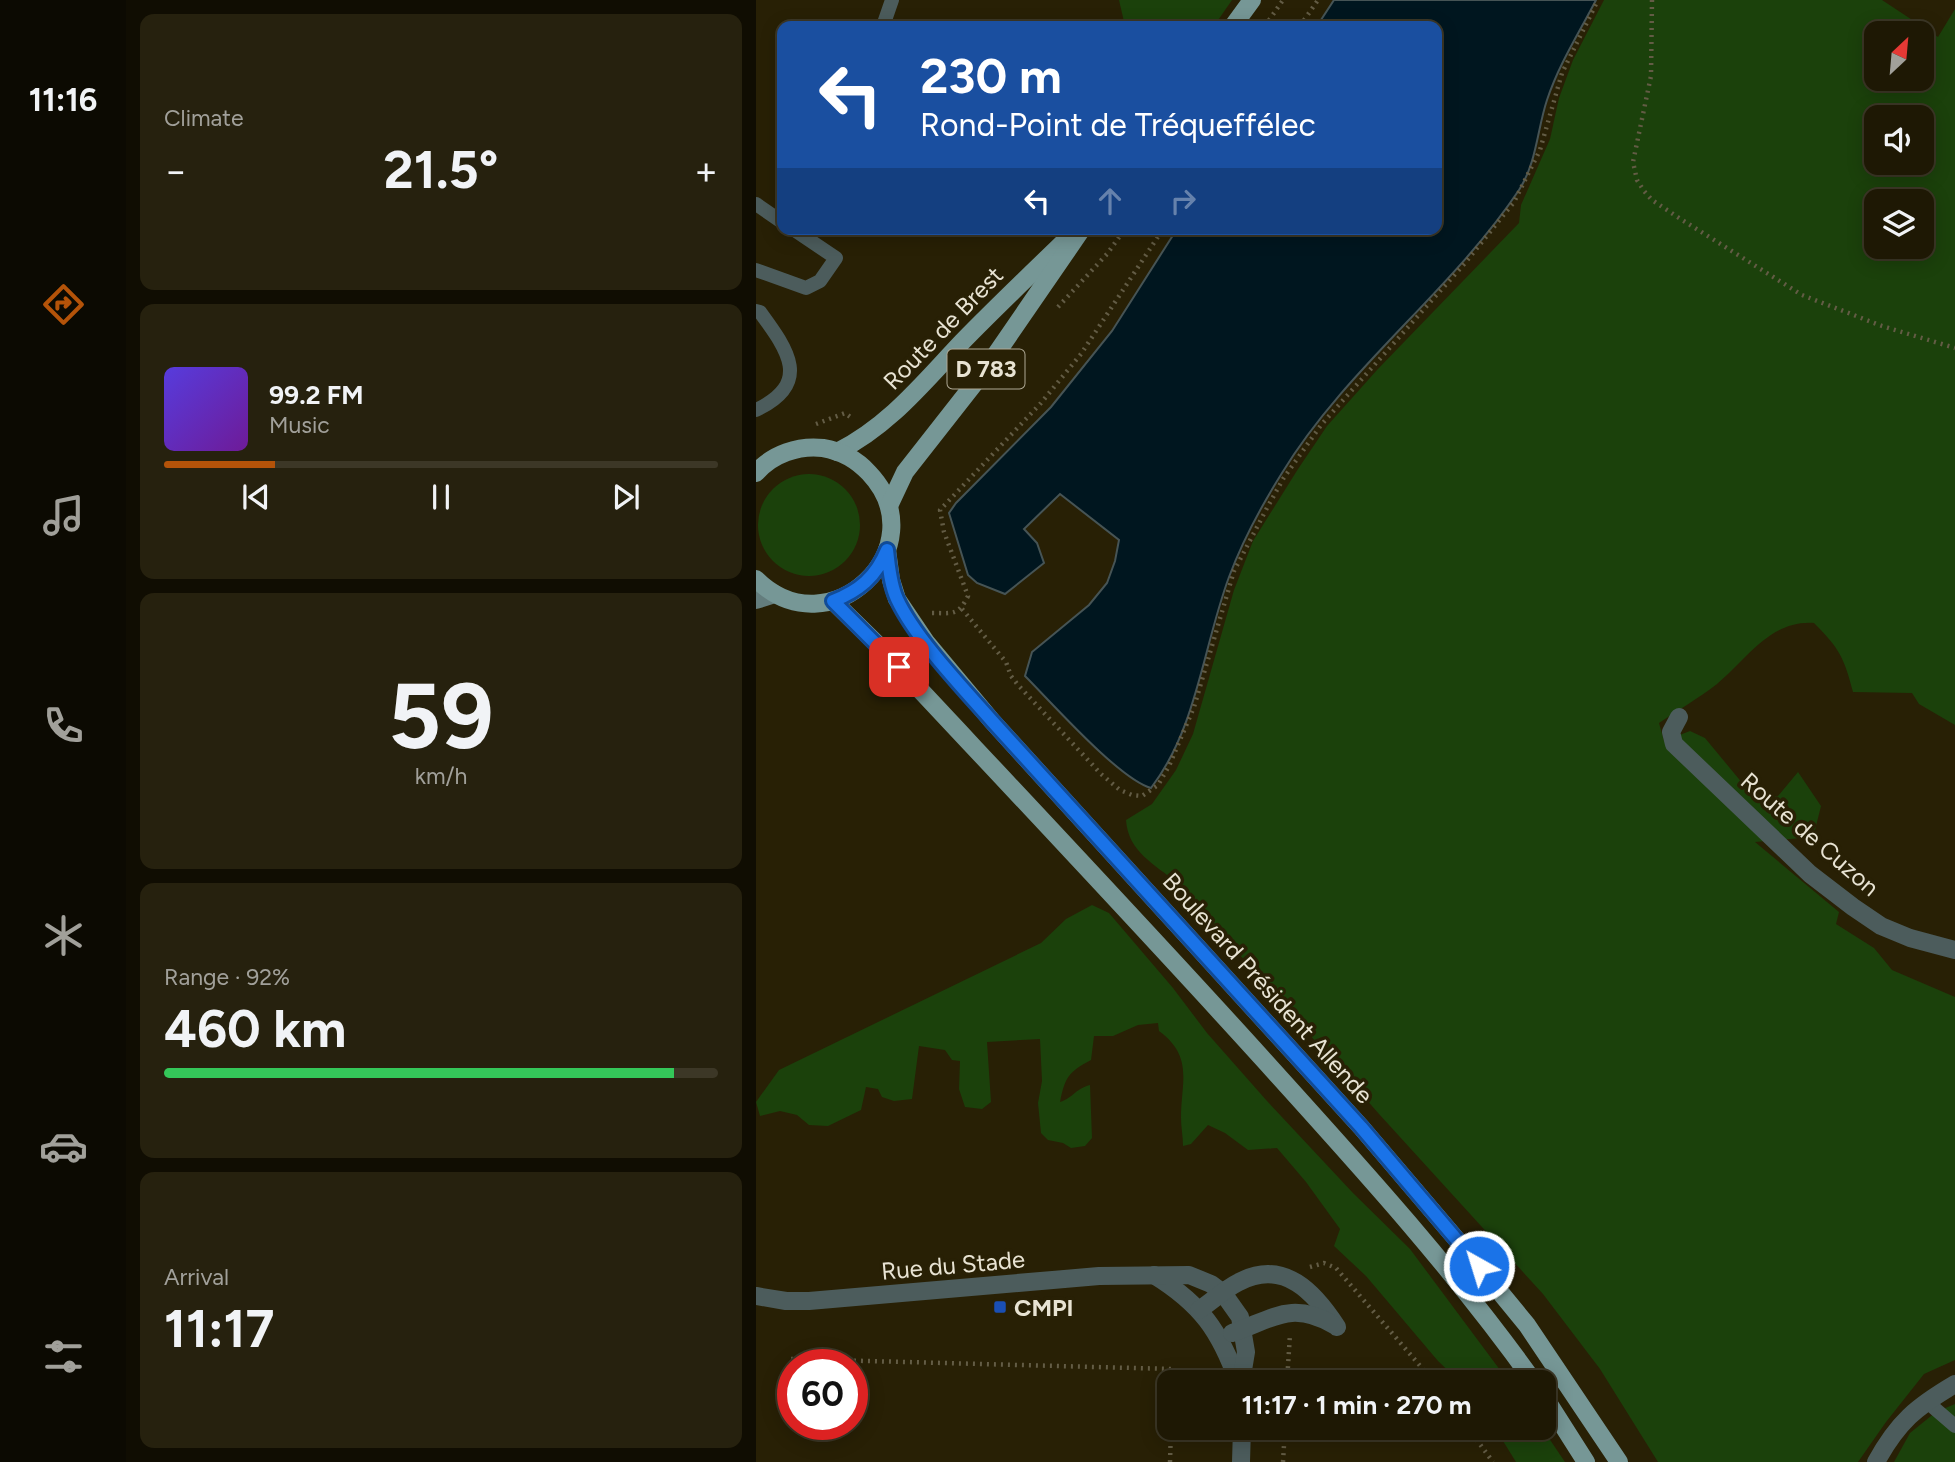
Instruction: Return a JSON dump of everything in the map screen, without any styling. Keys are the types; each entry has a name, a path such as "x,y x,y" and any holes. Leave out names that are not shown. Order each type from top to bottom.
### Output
{"main road":[{"path":"1237,21 1252,0"},
{"name":"Route de Brest","path":"837,452 871,433 891,417 1070,235"},
{"name":"Route de Brest","path":"888,506 905,472 985,370 1078,235"},
{"path":"756,473 774,458 789,451 821,448 837,452 860,464 878,482 888,506"},
{"name":"Boulevard Président Allende","path":"888,506 891,535 887,550 891,580 897,599 926,642 992,721 1352,1117 1463,1247 1527,1325 1619,1462"},
{"path":"756,579 775,594 803,603 833,601 848,596 867,582 881,564 887,550"},
{"path":"756,600 775,594"},
{"name":"Boulevard Président Allende","path":"833,601 880,647 1146,930 1325,1128 1456,1278 1525,1370"},
{"path":"1556,1415 1586,1462"}],"street":[{"name":"Route de Cuzon","path":"1679,716 1671,732 1674,744 1810,874 1881,926 1910,938 1955,950"},
{"path":"1199,1310 1238,1282 1266,1274 1291,1280 1311,1292 1337,1327 1307,1313 1296,1311 1280,1314 1220,1337"},
{"name":"Rue du Stade","path":"756,1296 786,1301 809,1301 1100,1276 1154,1275 1189,1275 1211,1284 1223,1293"},
{"path":"1154,1275 1185,1296 1199,1310 1220,1337 1235,1370"},
{"path":"1223,1293 1240,1317 1246,1352 1242,1370"},
{"path":"1876,1462 1900,1424 1926,1401 1955,1384"},
{"path":"1241,1462 1242,1440"}],"lane":[{"path":"885,21 892,0"},
{"path":"756,204 777,219"},
{"path":"756,270 806,288 820,281 836,258 802,235"},
{"path":"756,311 760,312 785,346 789,367 788,380 783,391 774,401 756,410"},
{"path":"1926,1401 1955,1426"}],"path":[{"path":"1268,21 1283,0"},
{"path":"1303,21 1318,0"},
{"path":"962,609 1006,662 1018,685 1108,781 1132,796 1142,796 1152,791 1169,766 1194,707 1234,571 1272,498 1321,425 1484,241 1514,202 1540,150 1562,73 1598,0"},
{"path":"1652,0 1651,76 1633,162 1637,180 1644,191 1652,200 1679,218 1802,295 1882,326 1955,348"},
{"path":"928,614 955,613 962,609 968,596 944,532 940,510 1041,403 1081,354 1159,235"},
{"path":"1291,1280 1318,1264 1324,1263 1336,1268 1424,1370"},
{"path":"1280,1314 1289,1327 1291,1340 1288,1370"},
{"path":"868,1361 1172,1370"},
{"path":"1170,1462 1171,1440"},
{"path":"1283,1462 1284,1440"},
{"path":"1477,1440 1493,1462"}],"green space":[{"path":"1119,0 1232,0 1217,21 1124,21"},
{"path":"1604,0 1882,0 1914,21 1864,21 1864,91 1934,91 1934,34 1938,37 1955,9 1955,725 1919,704 1912,693 1853,692 1840,654 1814,623 1798,624 1772,634 1717,684 1659,723 1664,741 1690,731 1705,738 1753,796 1778,796 1798,772 1821,806 1815,830 1802,838 1755,842 1839,912 1836,924 1874,948 1892,970 1955,997 1955,1360 1924,1374 1858,1462 1658,1462 1600,1369 1543,1294 1379,1114 1177,883 1137,849 1128,831 1126,820 1152,804 1176,770 1193,734 1234,590 1253,541 1327,426 1377,370 1519,223 1521,205 1550,139 1559,98 1573,60"},
{"path":"809,474 838,482 852,496 860,525 852,554 838,568 809,576 780,568 766,554 758,525 766,496 780,482"},
{"path":"1092,905 1109,913 1173,988 1207,1033 1267,1101 1410,1249 1500,1370 1447,1370 1438,1361 1366,1276 1334,1246 1340,1229 1277,1148 1248,1150 1225,1133 1208,1125 1191,1144 1183,1146 1181,1060 1177,1050 1159,1031 1158,1023 1138,1025 1113,1036 1094,1036 1091,1060 1069,1076 1060,1102 1090,1085 1092,1138 1085,1146 1071,1148 1048,1140 1041,1133 1038,1103 1042,1081 1040,1039 987,1042 991,1102 982,1109 965,1107 959,1089 960,1061 952,1060 945,1050 919,1046 912,1099 894,1101 882,1097 878,1089 866,1087 861,1110 828,1126 809,1125 797,1115 780,1111 760,1116 756,1102 779,1070 1041,943 1066,919"},
{"path":"1955,1404 1955,1462 1894,1462 1910,1433 1936,1412"},
{"path":"1502,1440 1550,1440 1565,1462 1516,1462"}],"water":[{"path":"1334,0 1596,0 1552,87 1533,157 1519,190 1462,262 1336,399 1308,435 1267,498 1229,577 1198,686 1179,740 1151,788 1138,782 1104,756 1025,676 1032,652 1089,605 1107,583 1119,540 1060,494 1024,529 1037,543 1044,563 1005,594 977,583 968,575 949,513 1051,407 1112,331 1173,235 1442,235 1442,21 1320,21"}],"place":[{"name":"CMPI","path":"1000,1307"}],"route":[{"path":"899,667 833,601 848,596 872,577 887,550 897,599 955,678 1361,1127 1479,1266"}]}
